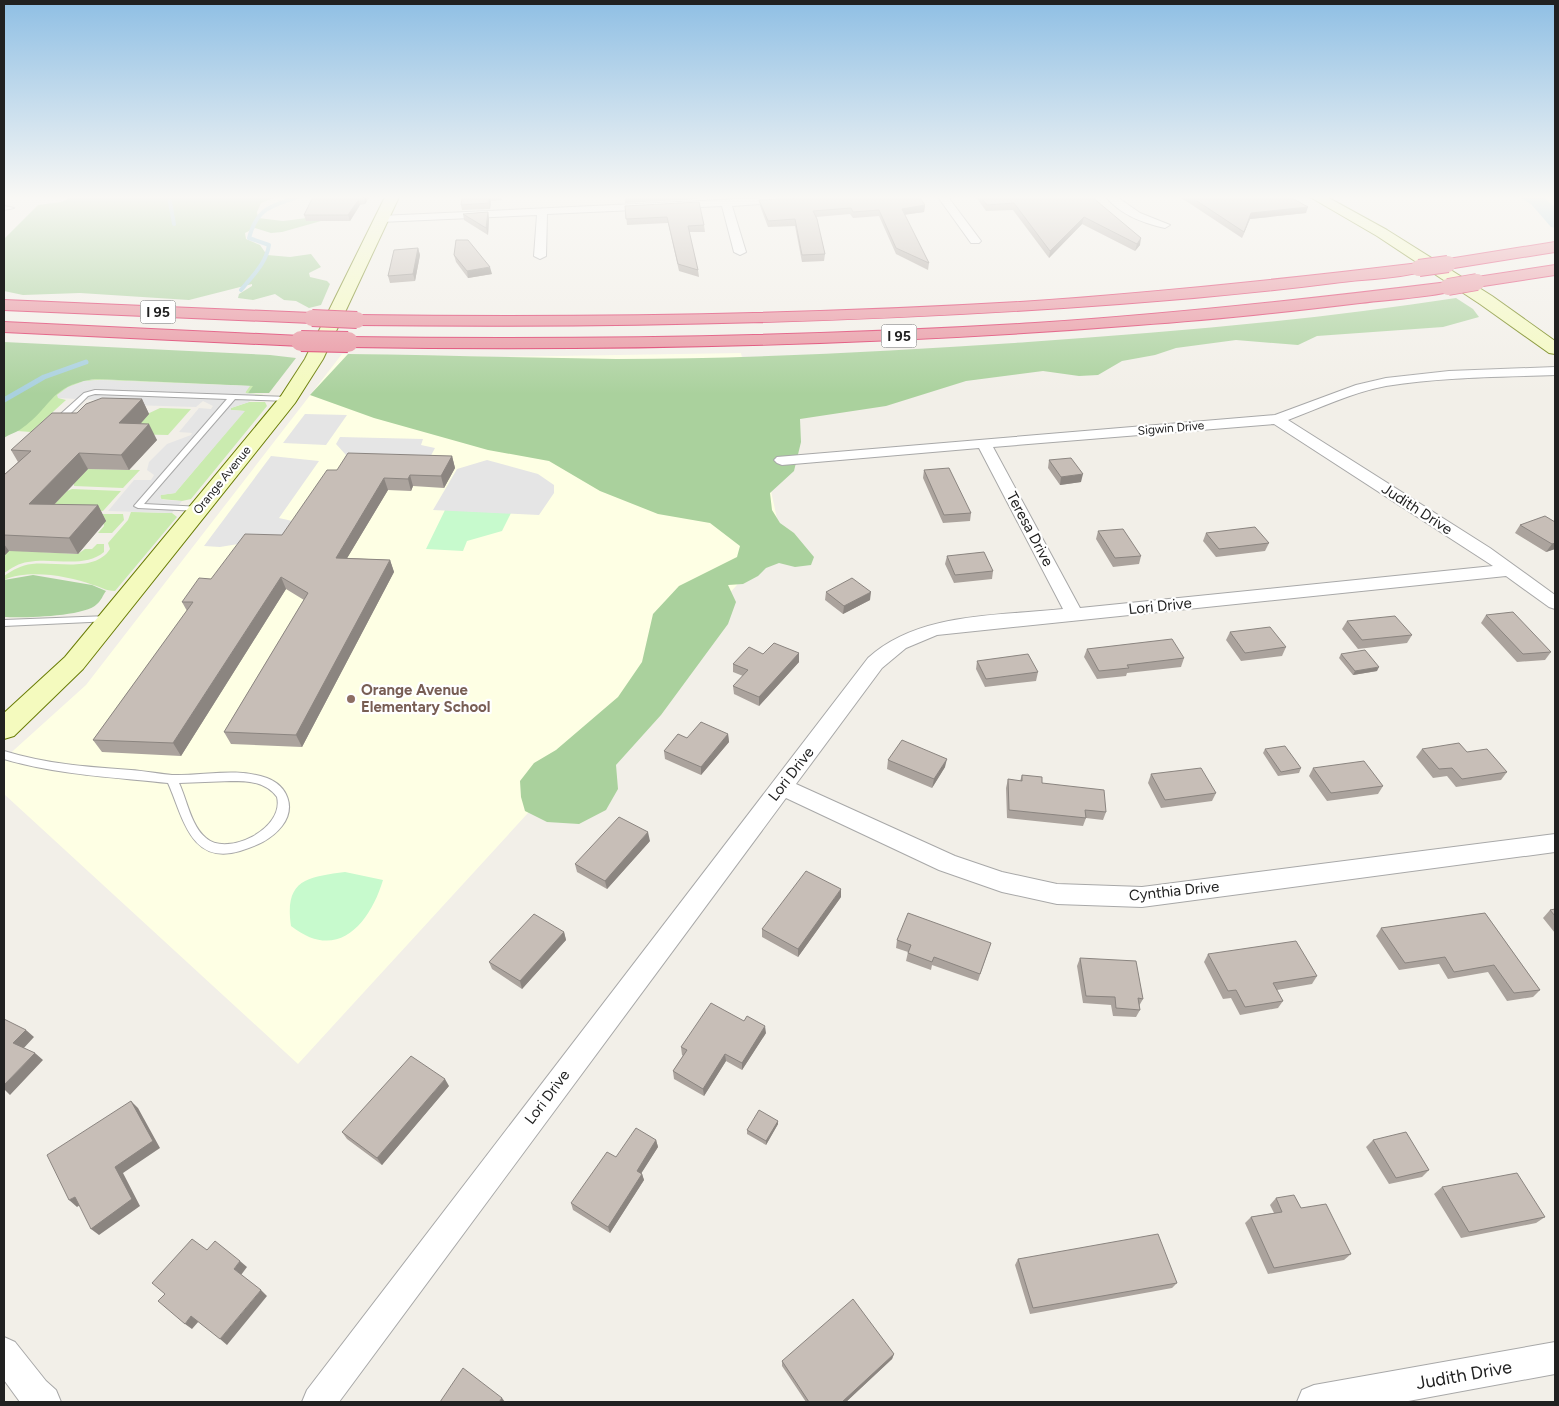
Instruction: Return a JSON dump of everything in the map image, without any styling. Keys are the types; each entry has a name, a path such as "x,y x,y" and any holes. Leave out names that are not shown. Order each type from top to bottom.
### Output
{"highway":[{"name":"I 95","path":"4,305 357,320 636,322 901,314 1152,298 1457,263"},
{"name":"I 95","path":"4,327 348,342 621,344 924,335 1158,319 1295,306 1448,287 1555,270"}],"main road":[{"name":"Orange Avenue","path":"4,729 52,686 111,619 288,399 314,359 359,263"},
{"path":"1428,263 1486,300 1555,349"}],"street":[{"name":"Sigwin Drive","path":"782,460 1277,419 1361,388 1386,382 1450,376 1555,371"},
{"name":"Judith Drive","path":"1277,419 1509,570 1555,603"},
{"name":"Teresa Drive","path":"984,444 1076,614"},
{"name":"Lori Drive","path":"319,1402 875,663 902,641 916,634 948,627 1509,570"},
{"name":"Cynthia Drive","path":"781,786 947,864 1002,882 1057,894 1142,897 1555,843"},
{"path":"4,1353 34,1393 44,1402"},
{"name":"Judith Drive","path":"1314,1402 1555,1358"}],"lane":[{"path":"50,424 59,420 90,392 288,399"},
{"path":"199,510 138,506 234,397"},
{"path":"4,623 111,619"},
{"path":"4,754 22,761 70,770 172,779 242,778 262,781 278,788 285,804 282,817 266,835 253,842 227,849 212,848 202,843 195,831 172,779"}],"shaded area":[{"name":"Orange Avenue Elementary School","path":"741,353 781,537 298,1064 4,794 4,759 86,685 342,354 496,357"},
{"path":"84,381 250,386 245,393 255,394 249,402 231,408 231,410 245,411 175,493 161,495 160,498 164,500 182,501 172,513 108,511 134,480 151,480 154,475 147,470 149,462 167,444 191,435 192,433 179,432 199,408 211,409 213,406 203,401 196,407 97,404 103,397 96,400 58,398 57,395 68,387"},
{"path":"305,414 347,415 326,445 283,443"},
{"path":"340,437 423,439 421,445 435,448 426,465 343,462 346,455 336,444"},
{"path":"271,456 319,461 279,518 301,523 286,545 244,543 220,547 204,546"},
{"path":"487,460 538,474 554,485 554,493 539,515 433,510 457,469"}],"green space":[{"path":"4,263 318,263 321,267 309,273 310,277 327,281 330,284 321,305 309,308 296,301 284,300 275,294 253,300 238,298 239,294 252,286 252,284 189,300 80,293 23,295 4,291"},
{"path":"1456,298 1473,309 1479,317 1443,327 1317,336 1298,345 1236,340 1176,348 1155,355 1122,361 1098,375 1079,376 1043,371 966,381 886,406 800,419 801,442 794,471 770,493 772,510 780,523 794,533 814,557 811,565 795,567 779,563 766,568 758,576 743,584 728,585 736,602 728,624 661,715 616,765 618,789 606,810 579,824 547,822 525,811 521,797 520,781 534,763 556,750 618,697 642,662 653,614 679,586 737,557 740,546 710,523 658,514 600,491 549,461 488,450 374,418 310,395 348,354 616,359 719,358 874,351 1028,342 1189,329 1349,313"},
{"path":"4,342 270,355 296,358 269,393 248,393 253,386 96,379 81,382 69,386 60,392 31,421 4,438"},
{"path":"96,379 254,386 248,393 265,395 247,394 245,392 249,386 87,381 76,384 62,394 58,398 66,400 31,432 17,431 63,388 81,381"},
{"path":"249,402 265,402 267,406 191,499 182,501 161,499 160,495 175,493 244,411 230,410 231,408"},
{"path":"160,408 191,409 168,435 124,434 141,417"},
{"path":"88,469 140,470 123,488 74,486 74,483"},
{"path":"72,489 121,491 103,511 86,513 45,507 62,493"},
{"path":"445,510 511,513 502,531 467,541 463,551 426,549"},
{"path":"131,512 172,513 177,517 115,591 72,579 48,575 25,575 4,580 4,576 7,574 17,568 28,565 41,563 85,564 95,561 110,549 108,543 128,520"},
{"path":"102,514 123,514 124,520 112,533 98,533 104,526"},
{"path":"97,544 104,544 104,552 87,560 28,562 4,573 4,550 78,554 85,549 92,549"},
{"path":"33,575 92,585 106,591 97,604 80,612 53,616 4,617 4,580"},
{"path":"345,872 383,880 370,911 361,923 350,933 337,939 323,940 308,936 291,926 291,898 295,890 302,883 320,876"}],"building":[{"path":"391,263 415,263 413,274 388,276"},
{"path":"460,263 486,263 490,267 467,271"},
{"path":"696,263 698,270 678,264"},
{"path":"102,398 142,399 119,423 149,424 121,455 79,453 29,504 98,505 69,538 4,535 4,475 31,451 11,450 52,413 77,413 86,404"},
{"path":"348,453 452,456 441,476 410,475 408,479 384,478 336,558 390,560 296,735 224,732 308,593 281,577 173,743 93,740 193,602 182,602 199,578 211,579 245,534 282,535 327,470 337,470"},
{"path":"1071,458 1083,474 1061,477 1049,460"},
{"path":"949,468 971,513 944,515 924,470"},
{"path":"1545,516 1555,522 1555,543 1552,544 1520,525"},
{"path":"1255,527 1269,543 1219,549 1206,533"},
{"path":"1123,529 1141,556 1115,558 1098,531"},
{"path":"984,552 993,571 955,575 947,556"},
{"path":"852,578 871,592 844,606 826,592"},
{"path":"1513,612 1551,652 1523,654 1486,615"},
{"path":"1395,616 1412,635 1362,640 1347,621"},
{"path":"1270,627 1286,647 1245,653 1230,632"},
{"path":"1172,639 1184,658 1127,665 1129,668 1099,671 1087,649"},
{"path":"774,643 799,653 759,697 733,686 748,670 733,664 749,647 763,654"},
{"path":"1365,650 1379,667 1355,671 1341,654"},
{"path":"1028,654 1038,672 986,679 977,661"},
{"path":"701,722 728,734 701,767 664,751 678,734 687,738"},
{"path":"902,740 947,759 934,779 888,760"},
{"path":"1459,743 1467,752 1487,749 1507,772 1462,779 1452,768 1439,769 1422,749"},
{"path":"1285,746 1301,768 1281,772 1265,749"},
{"path":"1364,761 1383,786 1331,793 1313,768"},
{"path":"1201,768 1216,793 1165,800 1151,774"},
{"path":"1022,775 1042,777 1042,783 1104,790 1106,812 1085,810 1086,818 1009,810 1008,779 1022,781"},
{"path":"619,817 648,832 605,881 575,864"},
{"path":"806,871 841,889 798,949 762,929"},
{"path":"1555,909 1555,916 1550,910"},
{"path":"908,913 991,943 980,974 934,957 932,962 908,953 911,945 897,940"},
{"path":"1485,913 1540,990 1514,993 1494,965 1454,972 1445,957 1405,963 1381,928"},
{"path":"534,914 564,932 520,981 489,962"},
{"path":"1296,941 1317,976 1273,983 1283,1001 1245,1007 1236,990 1228,991 1208,954"},
{"path":"1080,958 1136,961 1143,999 1138,998 1140,1010 1116,1008 1115,997 1086,996"},
{"path":"711,1003 744,1021 747,1016 765,1026 742,1063 725,1054 703,1089 673,1071 687,1050 681,1047"},
{"path":"4,1019 26,1030 13,1043 35,1053 4,1085"},
{"path":"411,1056 445,1079 377,1158 342,1132"},
{"path":"131,1101 153,1141 115,1167 132,1199 91,1229 75,1197 69,1200 47,1155"},
{"path":"759,1110 778,1121 766,1141 747,1130"},
{"path":"636,1128 656,1140 637,1171 642,1174 608,1227 571,1203 607,1152 616,1157"},
{"path":"1406,1132 1429,1170 1396,1178 1373,1140"},
{"path":"1517,1173 1545,1217 1469,1232 1442,1187"},
{"path":"1294,1195 1301,1208 1326,1204 1351,1254 1274,1268 1251,1217 1282,1212 1276,1198"},
{"path":"1158,1234 1177,1283 1033,1308 1018,1259"},
{"path":"192,1239 207,1250 215,1241 240,1261 234,1269 261,1290 220,1339 191,1316 185,1324 158,1301 165,1294 152,1283"},
{"path":"853,1299 894,1354 842,1402 809,1402 782,1361"},
{"path":"463,1368 502,1398 499,1402 440,1402"}],"waterway":[{"path":"241,290 263,263"},
{"path":"4,400 44,377 86,362"}],"place":[{"name":"Orange Avenue Elementary School","path":"351,699"}]}
